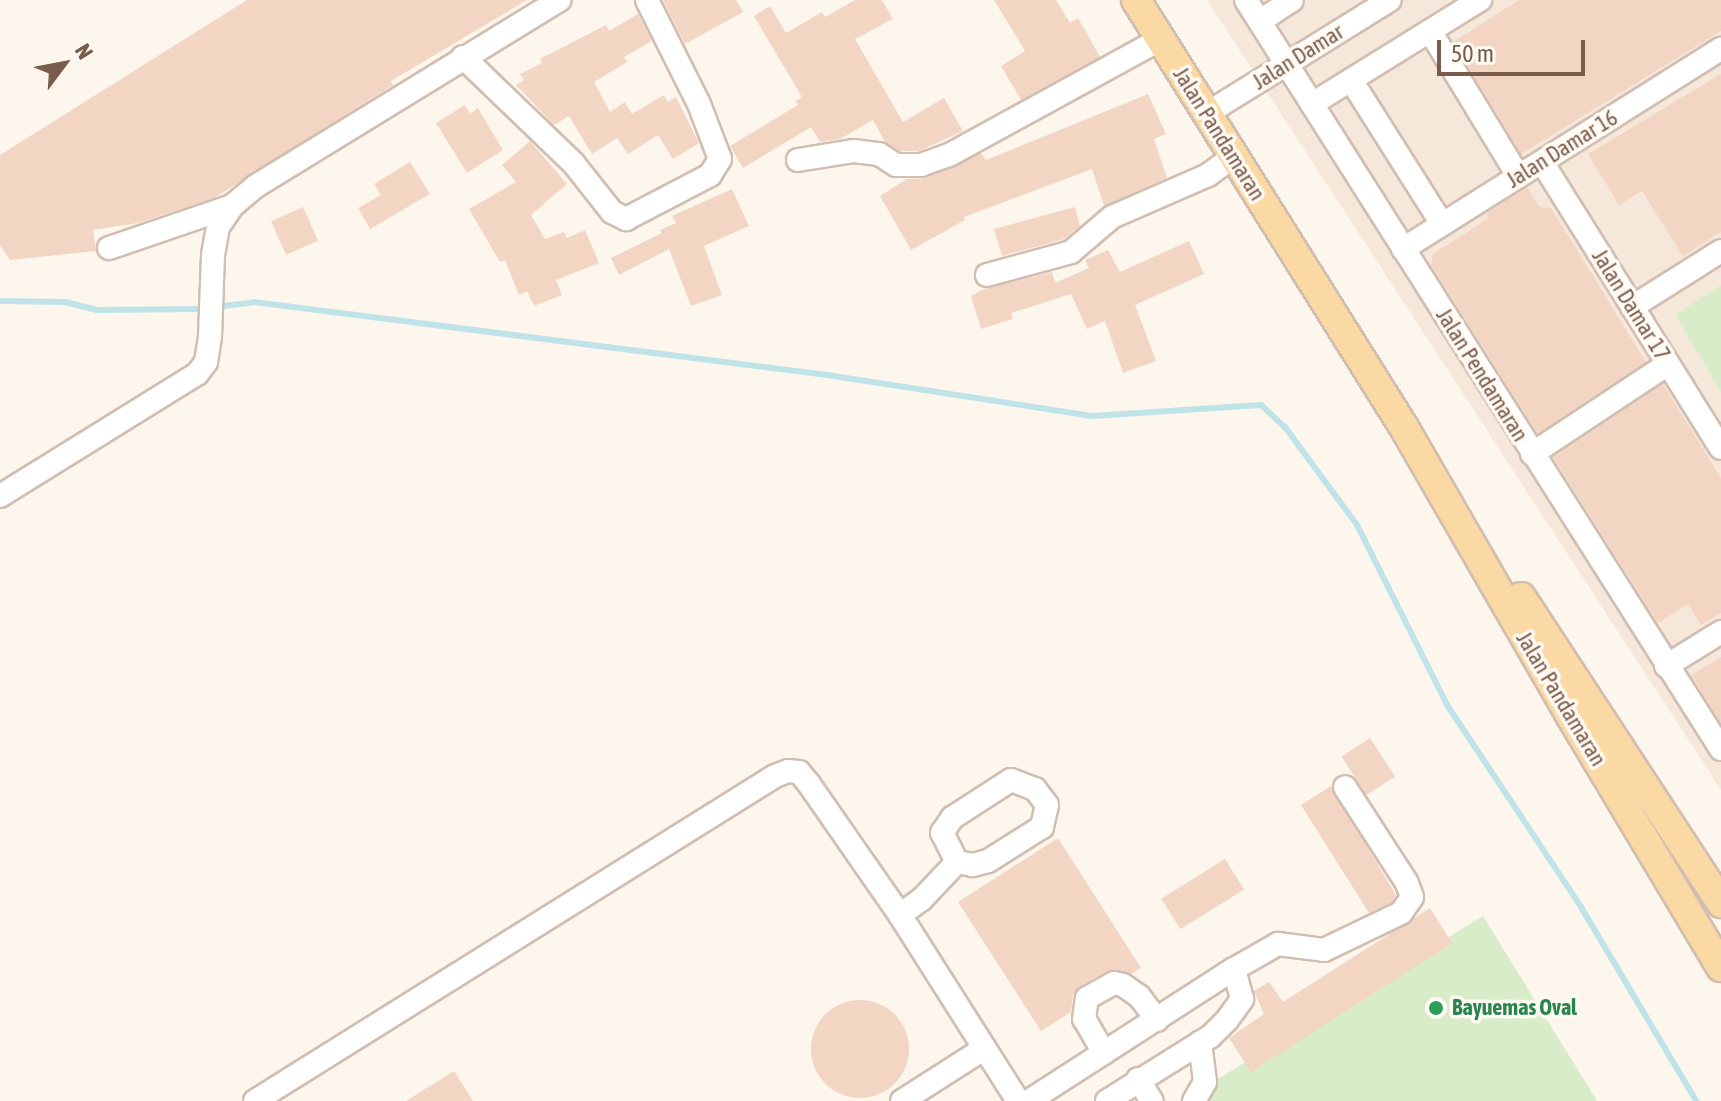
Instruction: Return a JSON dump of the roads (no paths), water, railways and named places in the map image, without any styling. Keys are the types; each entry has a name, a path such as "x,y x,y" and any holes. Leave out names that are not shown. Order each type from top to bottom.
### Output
{"main road":[{"name":"Jalan Pandamaran","path":"1136,0 1405,429 1506,606 1721,967"},
{"name":"Jalan Pandamaran","path":"1405,429 1436,465 1721,903"}],"street":[{"path":"0,496 197,374 206,362 210,337 213,255 218,227 232,206 256,186 559,0"},
{"path":"463,57 574,164 612,212 626,219 710,175 720,159 699,104 647,0"},
{"name":"Jalan Pendamaran","path":"1246,0 1721,749"},
{"path":"1260,21 1292,0"},
{"name":"Jalan Damar","path":"1206,114 1390,0"},
{"path":"1312,104 1430,31 1453,7 1480,0"},
{"path":"1430,31 1518,176"},
{"path":"798,160 854,151 879,154 896,165 921,165 949,155 1161,39"},
{"name":"Jalan Damar 16","path":"1403,249 1721,49"},
{"path":"1351,80 1442,224"},
{"path":"987,275 1071,252 1112,217 1208,175 1233,157"},
{"name":"Jalan Damar 17","path":"1542,162 1721,448"},
{"path":"109,248 232,206"},
{"path":"1632,307 1721,251"},
{"path":"1532,454 1668,364"},
{"path":"1666,666 1721,632"},
{"path":"255,1101 761,784 788,771 799,772 809,784 900,915 1018,1101"},
{"path":"1011,780 1035,789 1047,805 1042,827 988,861 973,865 957,862 942,833 952,818 1011,780"},
{"path":"1029,1101 1278,944 1324,950 1401,913 1412,897 1407,883 1345,787"},
{"path":"900,915 921,900 957,862"},
{"path":"1107,1101 1200,1042 1227,1020 1242,999 1234,969"},
{"path":"1104,1053 1084,1019 1087,998 1114,983 1123,985 1139,996 1157,1020"},
{"path":"1194,1101 1205,1082 1200,1042"},
{"path":"902,1101 985,1048"},
{"path":"1138,1079 1152,1101"}],"waterway":[{"path":"0,301 65,302 96,310 205,309"},
{"path":"216,307 254,302 827,375 1092,416 1261,405 1285,427 1357,525 1447,705 1581,907 1696,1101"}],"place":[{"name":"Bayuemas Oval","path":"1436,1008"}]}
